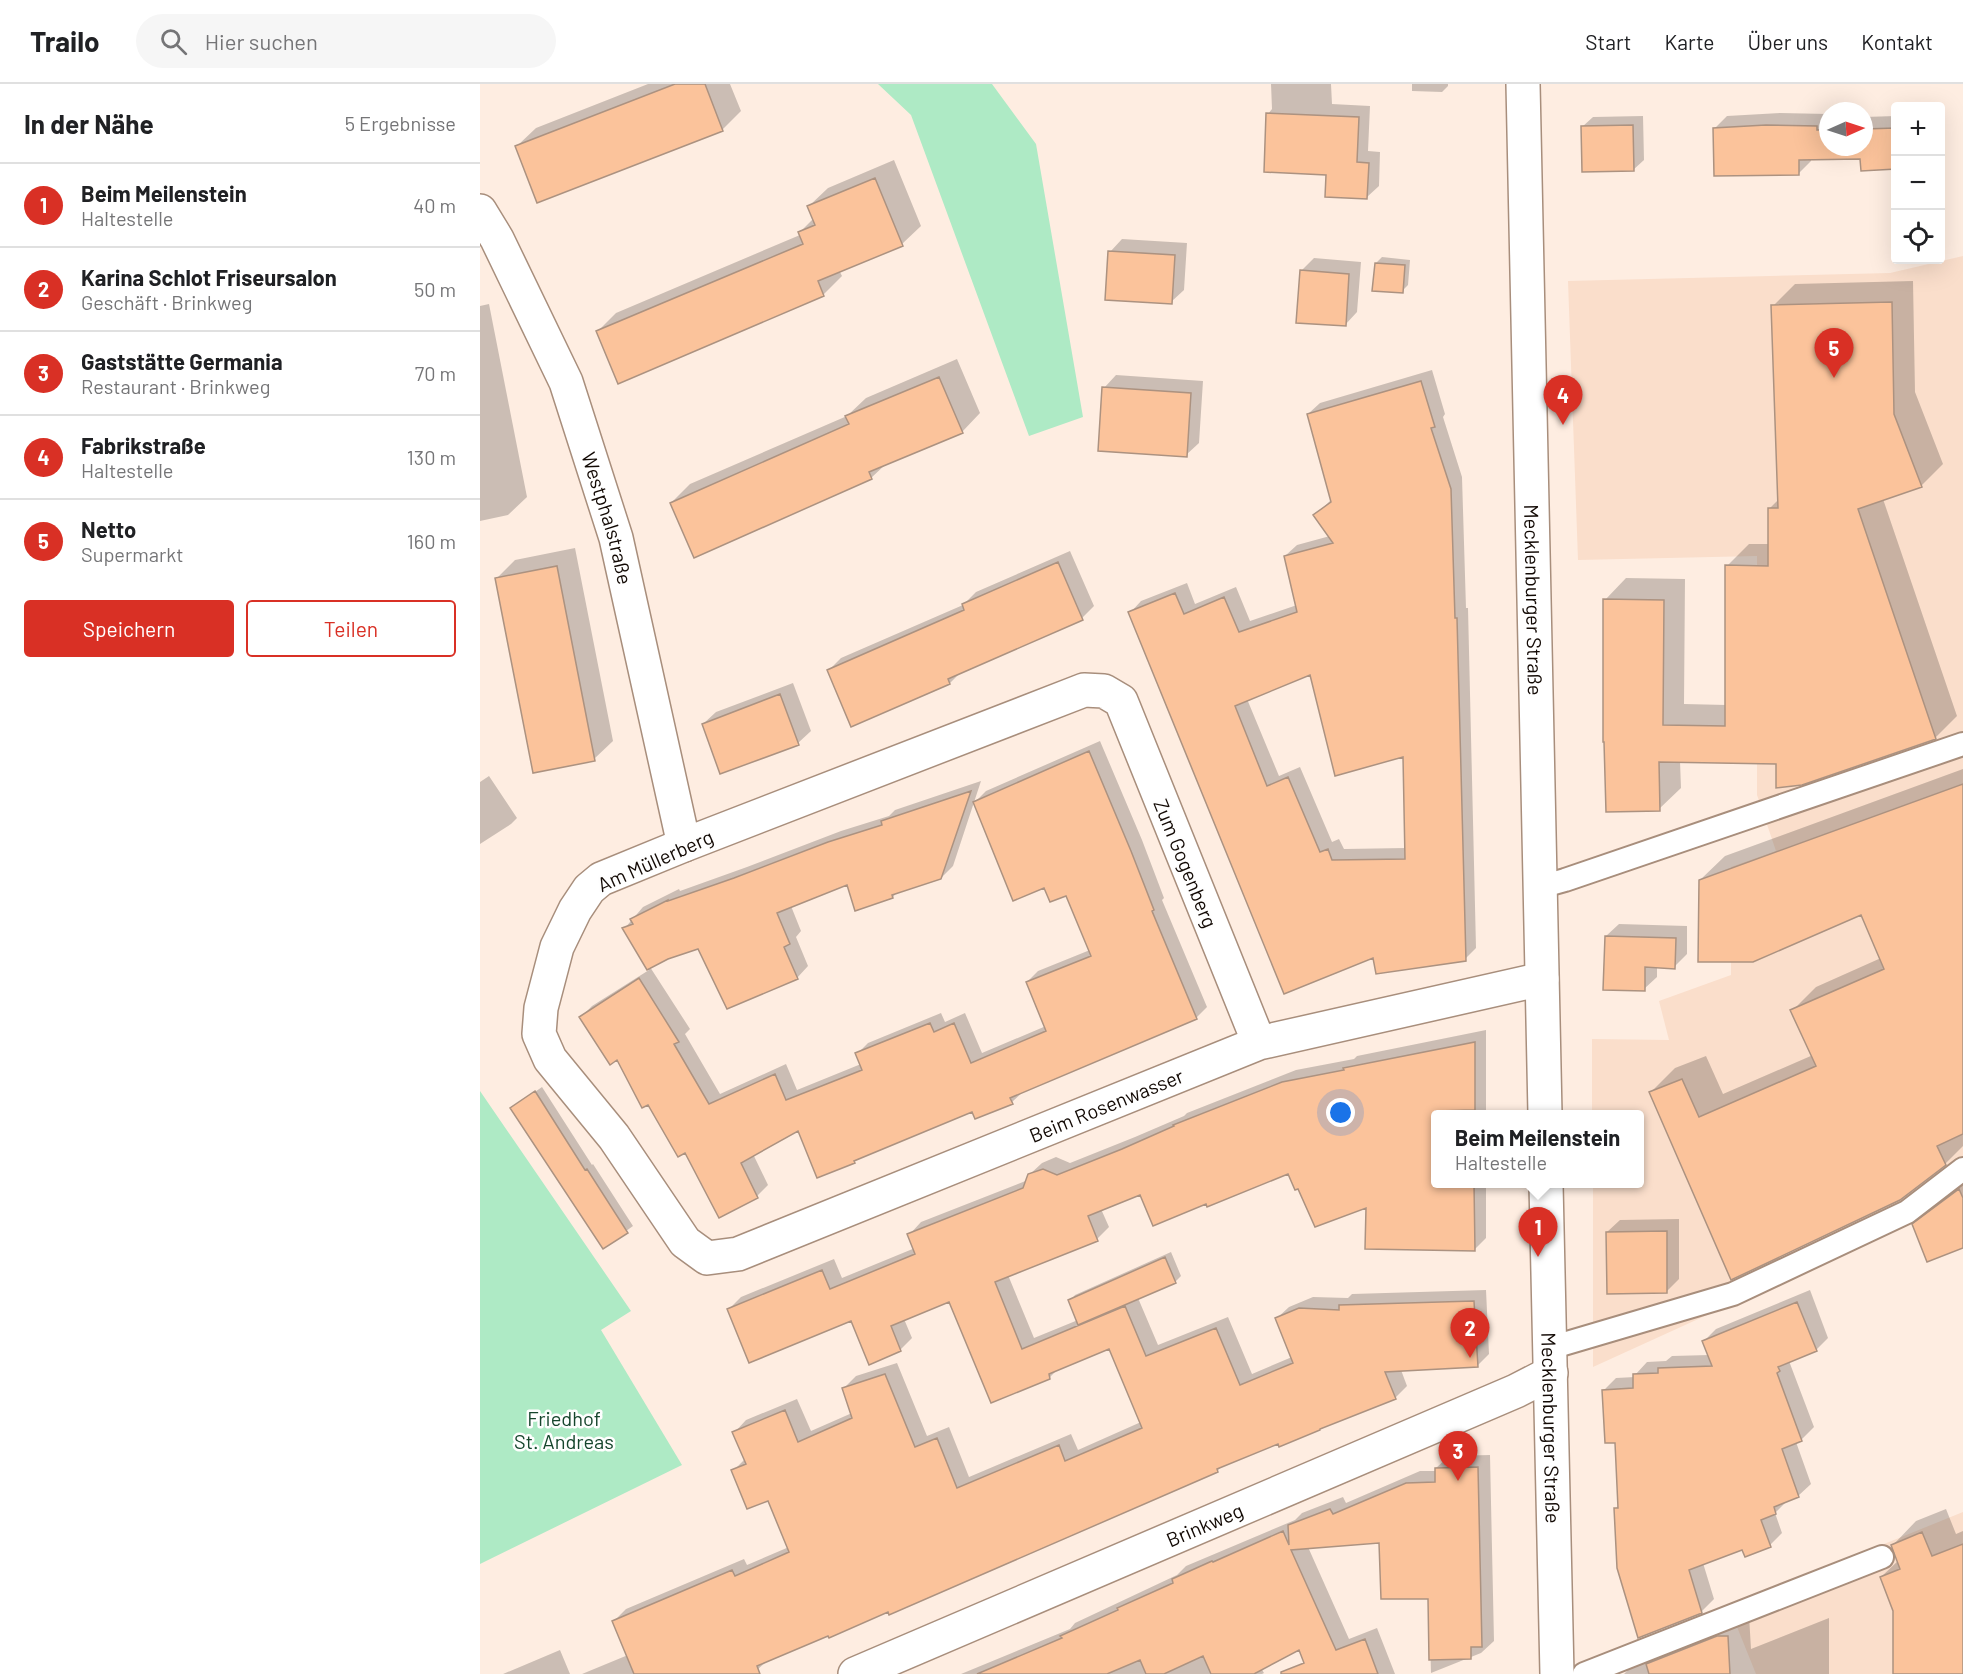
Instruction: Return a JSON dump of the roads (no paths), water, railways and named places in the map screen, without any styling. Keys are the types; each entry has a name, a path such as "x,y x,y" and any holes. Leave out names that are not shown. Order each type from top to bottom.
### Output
{"street":[{"name":"Mecklenburger Straße","path":"1523,84 1545,1110"},
{"name":"Westphalstraße","path":"480,211 497,239 566,382 616,538 684,845"},
{"name":"Am Müllerberg","path":"685,1242 614,1137 550,1059 539,1034 541,1008 557,947 575,910 589,889 601,879 684,845 1084,690 1104,691"},
{"name":"Zum Gogenberg","path":"1104,691 1121,701 1259,1043"},
{"name":"Beim Rosenwasser","path":"685,1242 707,1258 738,1254 1259,1043 1542,979"},
{"name":"Mecklenburger Straße","path":"1546,1188 1557,1674"},
{"name":"Brinkweg","path":"855,1674 1505,1396 1550,1360"}],"lane":[{"path":"1540,887 1963,744"},
{"path":"1550,1360 1733,1294 1907,1212 1963,1170"},
{"path":"1584,1674 1882,1557"}],"place":[{"name":"Netto","path":"1834,378"},
{"name":"Fabrikstraße","path":"1563,425"},
{"name":"Beim Meilenstein","path":"1538,1257"},
{"name":"Karina Schlot Friseursalon","path":"1470,1358"},
{"name":"Gaststätte Germania","path":"1458,1481"}],"park label":[{"name":"Friedhof St. Andreas","path":"564,1430"}]}
